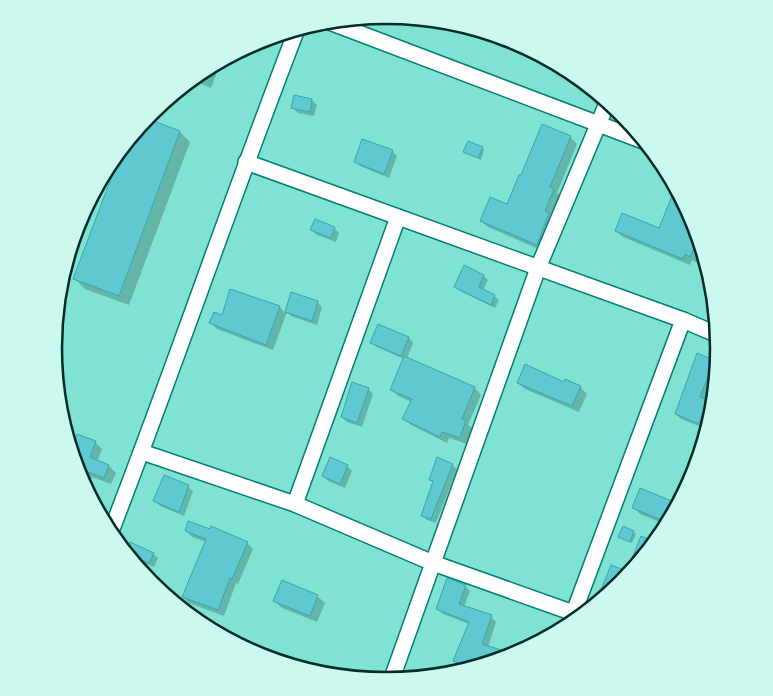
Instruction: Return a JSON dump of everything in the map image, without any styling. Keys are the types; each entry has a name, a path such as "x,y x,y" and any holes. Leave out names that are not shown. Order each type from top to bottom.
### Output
{"street":[{"path":"343,27 632,137"},
{"path":"114,523 142,452 293,38"},
{"path":"394,672 538,268 605,109"},
{"path":"246,162 683,320 710,332"},
{"path":"295,504 398,217"},
{"path":"580,608 683,320"},
{"path":"142,452 295,504 433,563 574,613"}],"building":[{"path":"294,95 312,99 310,112 291,108"},
{"path":"155,121 180,131 119,296 73,279 112,176 129,151"},
{"path":"542,124 571,136 550,187 554,189 545,211 549,213 537,245 480,221 490,197 507,204"},
{"path":"362,139 393,150 384,174 354,162"},
{"path":"468,141 483,147 478,158 463,152"},
{"path":"672,196 695,246 690,257 685,254 683,259 615,231 622,213 659,228"},
{"path":"315,219 335,227 331,238 310,230"},
{"path":"464,265 484,275 479,287 495,295 491,305 454,287"},
{"path":"230,289 280,306 266,345 209,323 214,312 222,315"},
{"path":"291,292 318,301 312,321 285,312"},
{"path":"378,324 409,337 401,356 370,343"},
{"path":"697,353 710,359 710,371 700,397 707,399 699,424 675,414"},
{"path":"404,356 475,387 462,419 466,420 460,438 442,432 440,437 402,419 412,399 390,390"},
{"path":"525,364 564,382 565,379 581,386 572,406 517,383"},
{"path":"352,382 369,388 357,423 341,417"},
{"path":"77,434 96,441 90,457 109,465 104,478 87,472 75,439"},
{"path":"330,457 348,465 340,484 322,476"},
{"path":"437,457 453,464 431,519 421,516 433,481 429,480"},
{"path":"164,475 189,485 179,512 153,501"},
{"path":"640,488 672,501 661,520 632,508"},
{"path":"188,521 210,529 211,526 248,542 232,579 230,578 218,610 182,597 206,539 185,531"},
{"path":"623,526 634,531 630,542 618,537"},
{"path":"641,536 648,539 644,545 631,561"},
{"path":"130,542 154,553 149,563 141,559 129,545"},
{"path":"611,565 623,570 600,592"},
{"path":"447,578 466,585 459,604 492,615 482,644 501,650 501,652 460,664 453,661 469,622 436,609"},
{"path":"282,580 318,595 310,616 273,601"}]}
